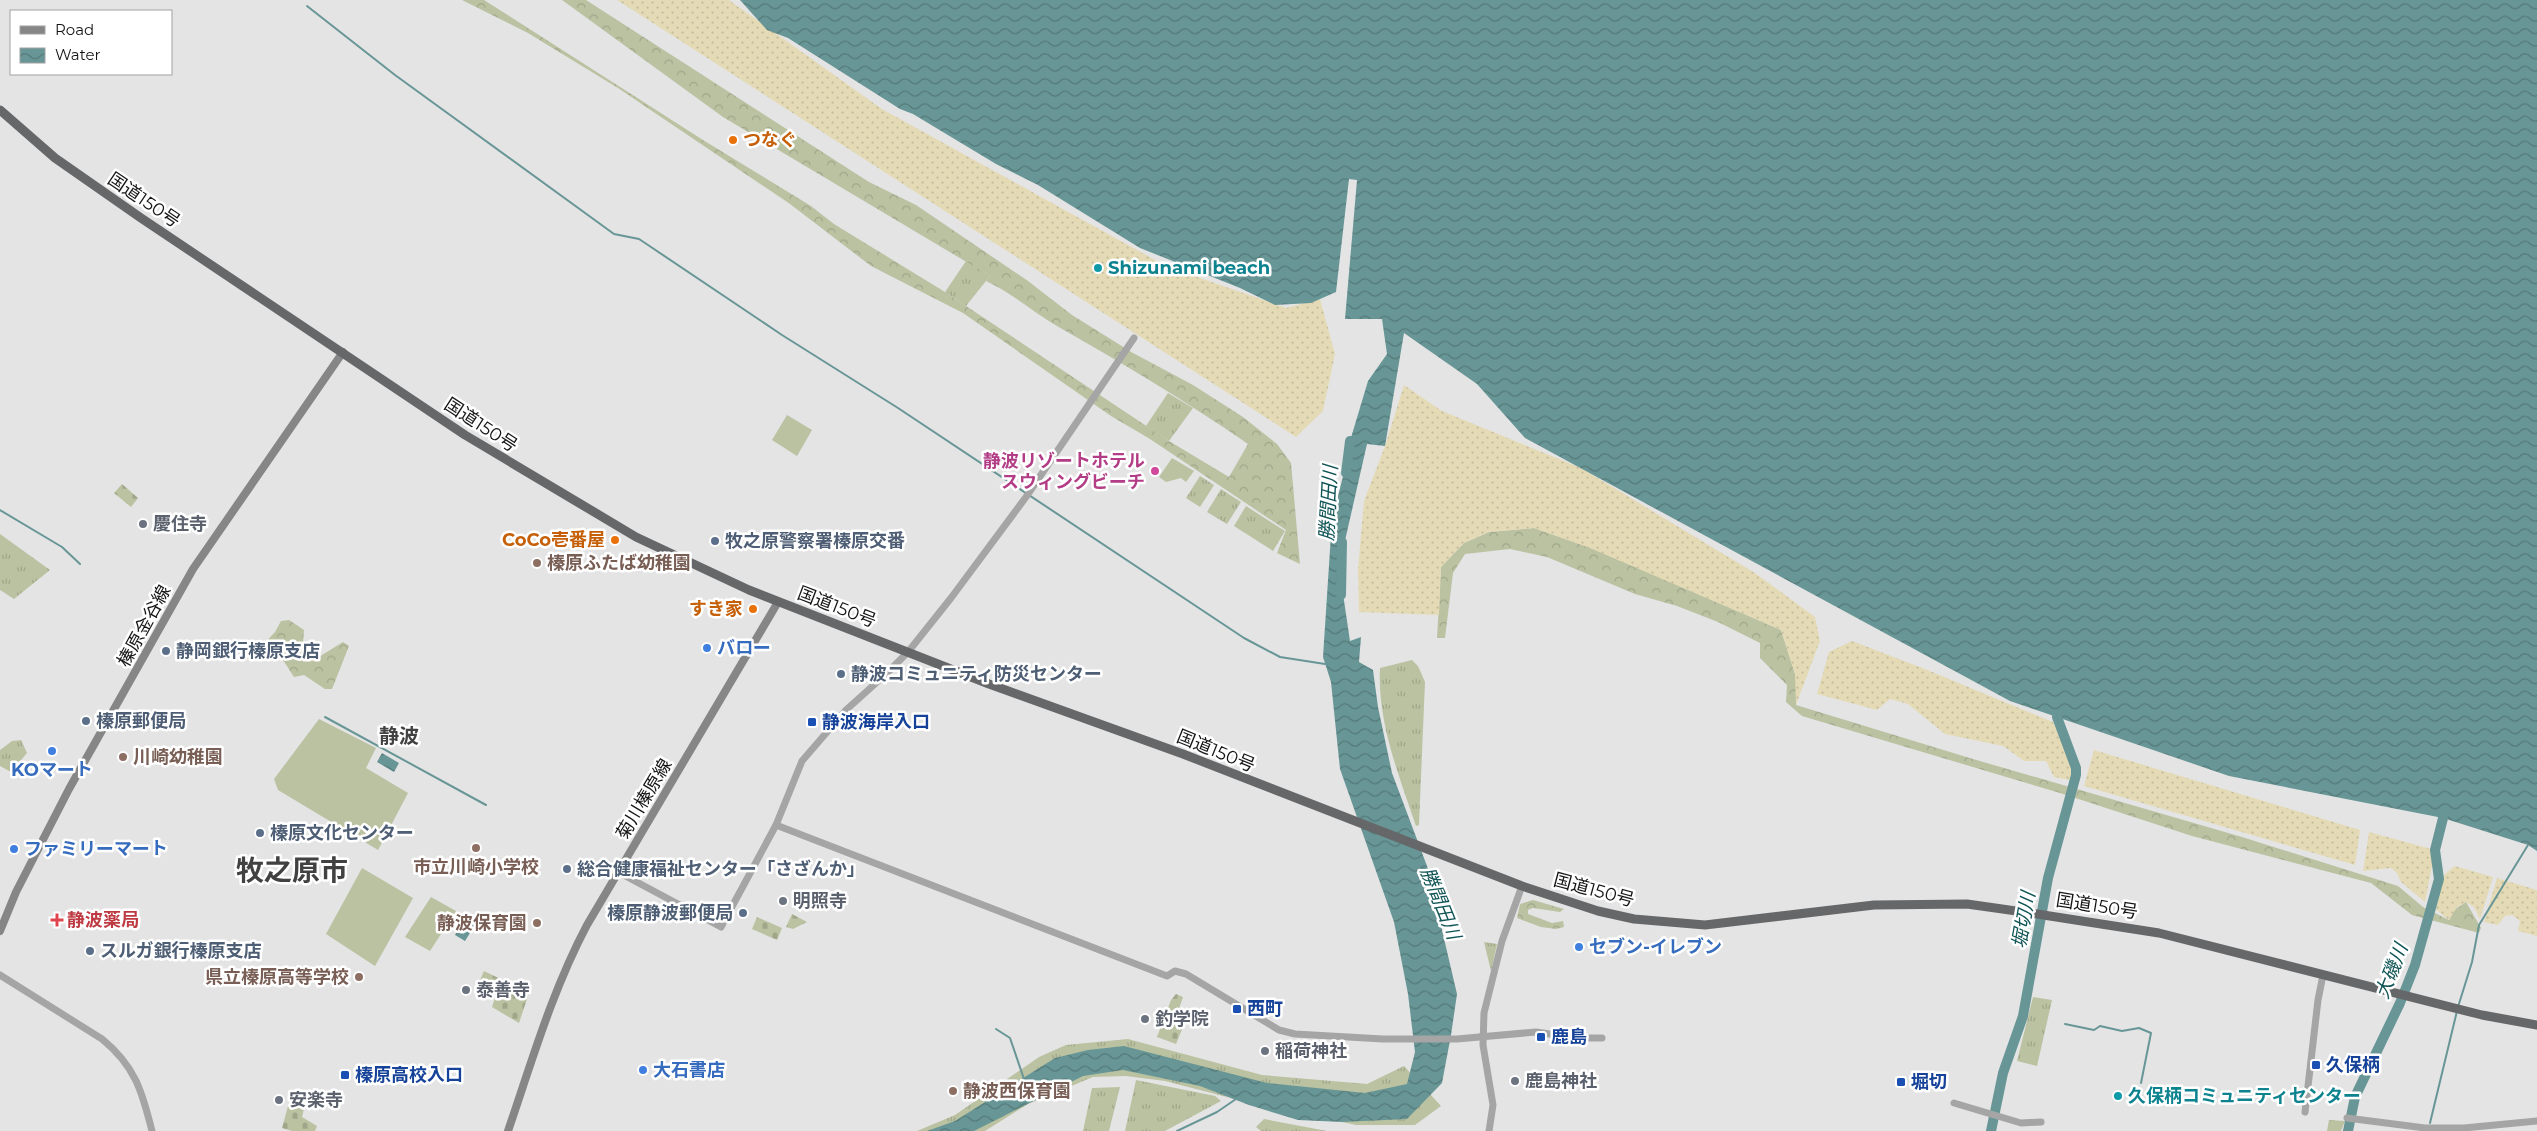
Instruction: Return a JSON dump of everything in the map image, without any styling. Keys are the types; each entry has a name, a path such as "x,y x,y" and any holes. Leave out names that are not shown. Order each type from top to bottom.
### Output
{"highway":[{"name":"国道150号","path":"0,110 77,174 516,467 636,538 733,584 778,602 1522,886 1598,911 1642,920 1705,925 1874,905 1967,904 2041,914 2158,933 2482,1015 2537,1025"},
{"path":"0,121 12,120"}],"main road":[{"name":"榛原金谷線","path":"0,931 16,892 65,796 193,569 343,352"},
{"name":"菊川榛原線","path":"508,1131 548,1010 569,959 618,872 778,602"}],"street":[{"path":"618,872 721,927 776,825 802,761 846,710 908,652 1028,495 1134,338"},
{"path":"776,825 1167,976 1175,971 1186,974 1279,1030 1295,1034 1410,1040 1454,1039 1536,1032 1577,1038 1602,1038"},
{"path":"1489,1131 1493,1104 1483,1036 1484,1013 1502,941 1522,886"},
{"path":"0,975 102,1039 116,1050 137,1079 152,1131"},
{"path":"2305,1112 2318,1000 2324,975"},
{"path":"1954,1103 2021,1123 2042,1122"},
{"path":"2347,1118 2425,1129 2464,1128 2537,1121"}],"green space":[{"path":"462,0 484,0 703,140 811,206 834,224 945,292 1169,441 1229,477 1248,444 1130,368 1057,326 1005,291 986,281 990,276 723,117 562,0 586,0 869,182 916,205 1028,281 1072,315 1133,353 1193,385 1243,417 1277,444 1291,463 1300,564 1277,553 1286,530 1150,439 1111,416 963,313 871,266 790,204 618,88 528,33"},
{"path":"966,261 990,276 966,306 945,292"},
{"path":"1168,393 1193,408 1169,441 1146,426"},
{"path":"787,415 812,430 797,456 772,440"},
{"path":"1172,458 1194,471 1186,482 1181,478 1166,482 1159,477"},
{"path":"1200,476 1214,485 1200,507 1186,498"},
{"path":"122,484 138,498 131,507 114,493"},
{"path":"1221,489 1241,502 1227,524 1207,512"},
{"path":"1246,506 1285,531 1273,551 1234,526"},
{"path":"1534,528 1594,549 1781,630 1797,680 1796,705 1973,759 2242,837 2398,886 2423,907 2449,920 2454,910 2466,902 2481,928 2479,933 2412,915 2371,883 2192,836 2060,793 1802,716 1786,702 1787,685 1760,658 1760,643 1718,622 1677,606 1635,594 1547,557 1510,549 1465,554 1453,573 1445,638 1437,638 1441,567 1464,543 1489,532"},
{"path":"0,534 50,570 14,599 0,590"},
{"path":"289,620 304,630 302,656 314,660 343,642 349,646 332,689 325,689 304,675 294,677 283,660 265,655 261,647 275,632 281,621"},
{"path":"1412,660 1418,666 1425,682 1419,825 1416,826 1390,748 1380,688 1380,668"},
{"path":"319,719 376,748 366,768 408,793 378,850 278,790 274,779"},
{"path":"21,740 27,753 11,772 0,766 0,750 12,741"},
{"path":"362,868 413,898 375,966 326,934"},
{"path":"431,897 456,911 430,951 405,937"},
{"path":"1533,900 1564,909 1560,912 1533,908 1528,910 1528,914 1552,923 1563,921 1564,927 1556,929 1541,927 1517,918 1520,904"},
{"path":"792,914 807,922 793,929 786,927"},
{"path":"757,917 782,928 777,940 752,929"},
{"path":"1484,942 1497,944 1491,971"},
{"path":"484,971 529,993 519,1023 492,1007 496,995 477,987"},
{"path":"1176,994 1183,997 1174,1023 1183,1027 1176,1044 1157,1037 1171,1000"},
{"path":"2033,997 2052,1000 2037,1066 2017,1061"},
{"path":"1128,1039 1262,1075 1367,1084 1404,1066 1441,1106 1415,1125 1356,1125 1254,1104 1165,1081 1126,1076 1093,1077 1028,1104 985,1131 917,1131 955,1115 1039,1057 1066,1045"},
{"path":"1136,1080 1215,1096 1221,1101 1165,1131 1125,1131"},
{"path":"1120,1087 1109,1131 1083,1131 1092,1088"},
{"path":"290,1099 305,1105 302,1117 317,1126 315,1131 292,1131 282,1128"},
{"path":"1264,1119 1327,1131 1261,1131 1256,1127"},
{"path":"2329,1120 2345,1121 2341,1131 2327,1131"}],"sand":[{"path":"617,0 729,0 882,109 1166,266 1286,308 1320,299 1335,354 1323,411 1296,437"},
{"path":"1404,385 1442,411 1581,468 1755,573 1815,617 1820,641 1796,705 1795,674 1781,630 1590,548 1534,528 1489,532 1464,543 1441,567 1439,615 1359,612 1358,569 1364,501 1385,446"},
{"path":"1852,641 2053,722 2075,764 2070,780 2054,777 2046,761 2024,761 2003,746 1945,734 1908,704 1890,699 1877,710 1817,694 1829,652"},
{"path":"2094,750 2360,830 2355,865 2084,786"},
{"path":"2369,832 2435,850 2425,902 2401,882 2397,873 2391,868 2363,871"},
{"path":"2455,866 2493,877 2480,919 2474,907 2466,902 2457,907 2449,920 2433,907 2444,875"},
{"path":"2497,878 2537,890 2537,936 2518,931 2520,921 2512,915 2505,916 2498,925 2484,922"}],"water":[{"path":"740,0 2537,0 2537,851 2528,845 2443,818 2229,776 2010,701 1525,438 1477,384 1404,333 1385,446 1367,444 1339,567 1350,641 1361,637 1359,662 1373,670 1378,707 1392,773 1427,866 1457,994 1442,1083 1407,1119 1342,1122 1298,1120 1249,1105 1200,1086 1123,1070 1083,1076 974,1131 927,1131 955,1121 1055,1058 1088,1050 1124,1046 1267,1083 1365,1093 1407,1084 1415,1052 1408,994 1394,922 1340,769 1331,682 1323,657 1332,519 1352,442 1350,441 1368,381 1387,354 1382,319 1345,319 1357,180 1349,179 1336,292 1311,303 1275,305 1240,288 1140,248 1038,185 996,164 913,114 900,109 788,38 767,30"},
{"path":"382,753 399,763 394,772 377,762"},
{"path":"464,919 475,925 465,941 455,935"}],"waterway":[{"path":"307,6 395,75 614,234 639,239 782,335 898,408 1244,638 1280,657 1325,664"},
{"name":"勝間田川","path":"1346,473 1350,441"},
{"path":"0,510 62,547 80,564"},
{"name":"勝間田川","path":"1341,595 1342,542"},
{"path":"325,717 486,805"},
{"name":"堀切川","path":"1991,1131 2003,1073 2023,1016 2048,878 2076,775 2076,768 2057,717"},
{"name":"大磯川","path":"2348,1131 2355,1097 2400,1003 2415,965 2439,879 2435,850 2443,818"},
{"path":"2458,1007 2472,962 2479,925 2528,845"},
{"path":"2430,1123 2457,1011"},
{"path":"2065,1024 2094,1030 2100,1026 2122,1031 2139,1028 2151,1033 2141,1083"},
{"path":"996,1029 1010,1038 1024,1079"},
{"path":"1177,1131 1217,1112 1236,1099"}],"place":[{"name":"つなぐ","path":"733,140"},
{"name":"Shizunami beach","path":"1098,268"},
{"name":"静波リゾートホテル スウィングビーチ","path":"1155,471"},
{"name":"慶住寺","path":"143,524"},
{"name":"CoCo壱番屋","path":"615,540"},
{"name":"牧之原警察署榛原交番","path":"715,541"},
{"name":"榛原ふたば幼稚園","path":"537,563"},
{"name":"すき家","path":"753,609"},
{"name":"バロー","path":"707,648"},
{"name":"静岡銀行榛原支店","path":"166,651"},
{"name":"静波コミュニティ防災センター","path":"841,674"},
{"name":"榛原郵便局","path":"86,721"},
{"name":"静波海岸入口","path":"812,722"},
{"name":"KOマート","path":"52,751"},
{"name":"川崎幼稚園","path":"123,757"},
{"name":"榛原文化センター","path":"260,833"},
{"name":"市立川崎小学校","path":"476,848"},
{"name":"ファミリーマート","path":"14,849"},
{"name":"総合健康福祉センター「さざんか」","path":"567,869"},
{"name":"明照寺","path":"783,901"},
{"name":"榛原静波郵便局","path":"743,913"},
{"name":"静波薬局","path":"57,920"},
{"name":"静波保育園","path":"537,923"},
{"name":"セブン-イレブン","path":"1579,947"},
{"name":"スルガ銀行榛原支店","path":"90,951"},
{"name":"県立榛原高等学校","path":"359,977"},
{"name":"泰善寺","path":"466,990"},
{"name":"西町","path":"1237,1009"},
{"name":"釣学院","path":"1145,1019"},
{"name":"鹿島","path":"1541,1037"},
{"name":"稲荷神社","path":"1265,1051"},
{"name":"久保柄","path":"2316,1065"},
{"name":"大石書店","path":"643,1070"},
{"name":"榛原高校入口","path":"345,1075"},
{"name":"鹿島神社","path":"1515,1081"},
{"name":"堀切","path":"1901,1082"},
{"name":"静波西保育園","path":"953,1091"},
{"name":"久保柄コミュニティセンター","path":"2118,1096"},
{"name":"安楽寺","path":"279,1100"}],"district":[{"name":"静波","path":"399,736"},
{"name":"牧之原市","path":"292,870"}]}
